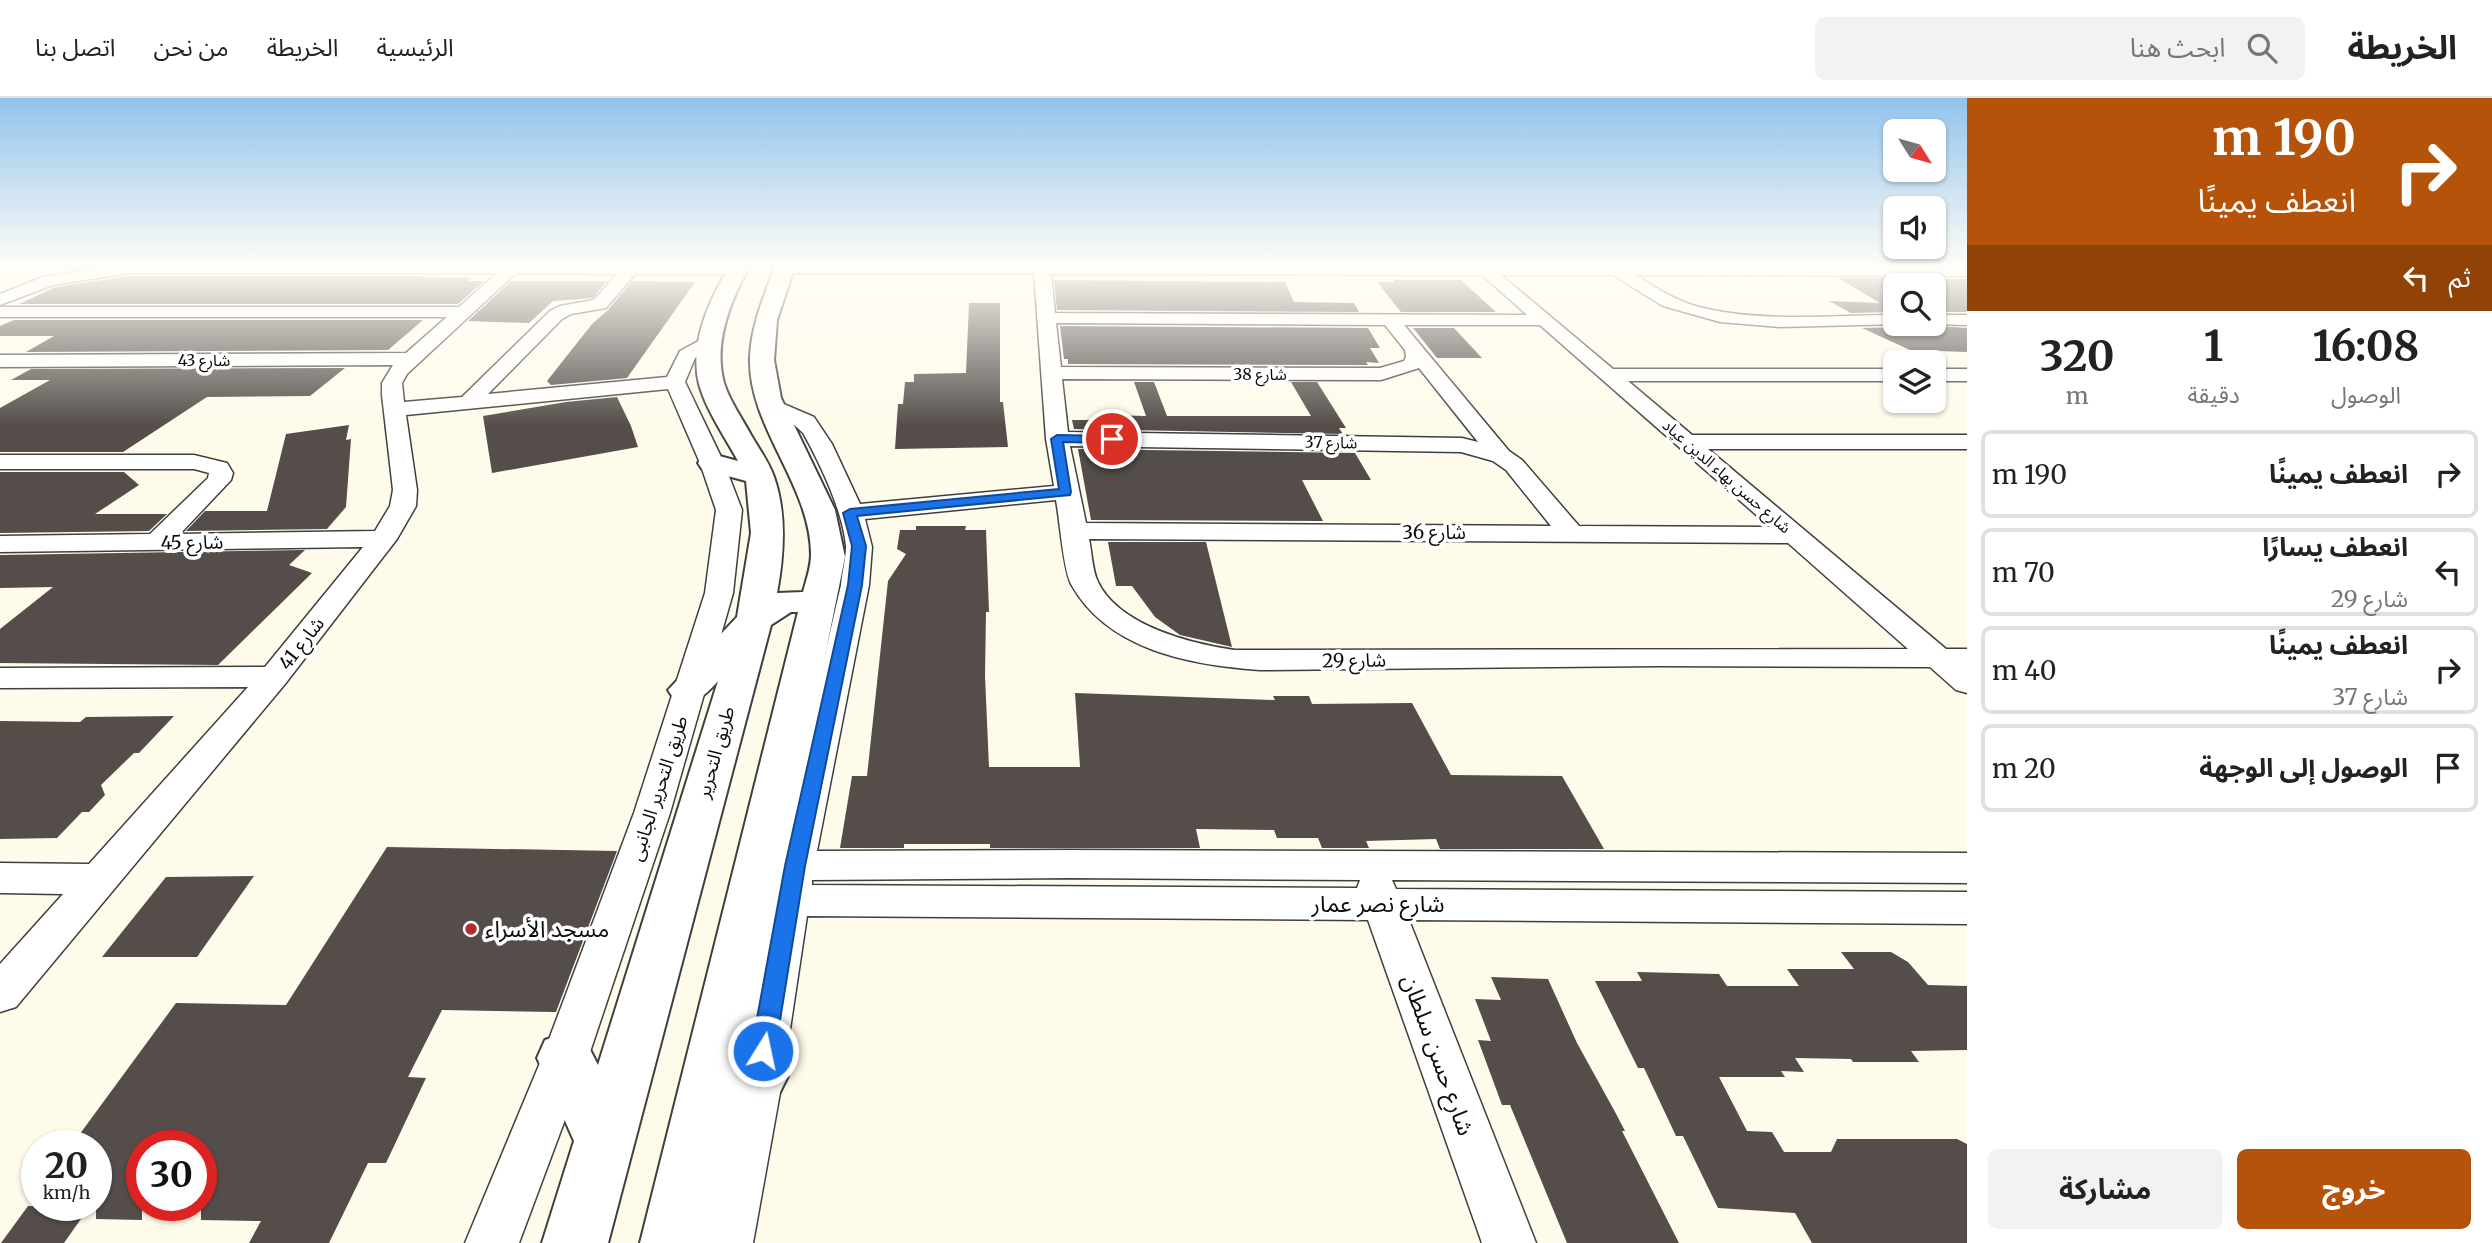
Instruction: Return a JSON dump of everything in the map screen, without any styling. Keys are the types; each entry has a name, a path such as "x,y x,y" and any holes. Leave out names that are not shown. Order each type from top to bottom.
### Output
{"street":[{"name":"شارع 41","path":"0,994 274,677 384,539 403,506 405,490 393,410 392,383 408,359 454,319"},
{"path":"470,401 552,319"},
{"path":"393,410 675,382 687,355 730,319"},
{"name":"طريق التحرير","path":"575,1243 754,622 767,557 768,514 759,476 712,383 737,319"},
{"name":"طريق التحرير","path":"673,1243 691,1162 807,729 816,613 828,556 820,510 771,407 762,360 744,319"},
{"name":"شارع 29","path":"1046,319 1057,439 1084,582 1094,600 1112,616 1136,631 1166,644 1230,659 1967,658"},
{"path":"1390,319 1501,456"},
{"path":"1457,319 1545,320"},
{"path":"1764,319 1883,320"},
{"name":"شارع حسن بهاء الدين عياد","path":"1545,320 1967,683"},
{"path":"1946,320 1967,320"},
{"name":"شارع 38","path":"1051,373 1381,374 1411,365 1416,357 1414,349"},
{"name":"شارع 43","path":"0,361 408,359"},
{"path":"1946,375 1967,374"},
{"path":"1609,375 1883,375"},
{"name":"طريق التحرير الجانبى","path":"492,1243 565,1058 652,813 719,593 729,510 712,463 675,382"},
{"path":"726,1243 759,1076 792,883 807,729 855,585 859,546 850,513 825,453 810,426 800,418 771,407"},
{"name":"شارع 37","path":"1057,439 1442,443 1472,447 1501,456 1514,465 1570,532"},
{"path":"1686,442 1967,442"},
{"path":"0,462 194,462 219,468 219,480 157,542"},
{"path":"712,463 759,476"},
{"path":"850,513 1065,492"},
{"name":"شارع 36","path":"1073,531 1794,535"},
{"name":"شارع 45","path":"0,544 384,539"},
{"path":"767,557 803,565 819,562 828,556"},
{"path":"688,690 754,622 778,604 810,604 816,608 816,613"},
{"path":"0,678 274,677"},
{"name":"شارع نصر عمار","path":"792,883 1375,885 1967,868"},
{"path":"0,878 100,879"},
{"name":"شارع نصر عمار","path":"1375,885 1967,908"},
{"name":"شارع حسن سلطان","path":"1375,885 1509,1243"},
{"path":"565,1058 605,1141"},
{"path":"691,1162 759,1076"}],"building":[{"path":"470,319 533,319 529,323 468,321"},
{"path":"597,319 668,319 627,378 551,385 547,381"},
{"path":"968,319 1000,319 1000,402 1003,402 1008,447 895,449 898,404 903,404 905,382 914,382 914,374 966,373"},
{"path":"14,320 423,320 388,350 26,352 54,336 0,336 0,326"},
{"path":"1060,326 1368,328 1380,348 1370,348 1379,363 1068,364 1068,359 1064,359"},
{"path":"1883,327 1883,336 1946,336 1946,327 1967,328 1967,352 1910,350 1862,328"},
{"path":"1413,328 1454,328 1482,358 1437,358"},
{"path":"345,368 310,396 207,397 123,452 0,452 0,408 50,380 11,380 31,369"},
{"path":"1134,382 1154,382 1167,416 1311,416 1291,382 1317,382 1346,428 1339,428 1343,434 1074,429 1072,420 1107,420 1107,415 1146,416"},
{"path":"617,397 638,447 492,473 483,416 566,402"},
{"path":"349,425 346,440 351,439 346,507 327,529 186,531 205,511 267,511 286,434"},
{"path":"1078,449 1355,453 1371,480 1302,480 1323,521 1091,520"},
{"path":"0,472 124,472 139,485 95,514 167,514 149,531 0,533"},
{"path":"916,526 966,526 965,530 986,530 989,612 986,612 985,676 989,767 1080,767 1075,693 1275,700 1273,696 1309,696 1312,704 1412,703 1451,775 1562,776 1604,849 1440,849 1436,839 1366,841 1369,848 1322,848 1318,838 1277,838 1274,830 1196,829 1200,848 990,848 990,844 904,844 904,848 840,848 852,776 867,776 888,581 906,554 897,549 900,530 916,530"},
{"path":"1108,542 1206,542 1232,647 1180,635 1155,617 1132,586 1116,586"},
{"path":"305,550 289,565 312,573 218,665 0,663 0,629 53,587 0,588 0,555"},
{"path":"174,716 139,753 134,753 101,785 105,795 89,812 82,812 57,838 0,839 0,721 80,722 86,717"},
{"path":"387,847 617,851 556,1012 442,1010 408,1077 426,1078 386,1163 368,1163 329,1243 249,1243 261,1221 217,1220 217,1130 126,1130 126,1220 112,1219 112,1130 83,1130 176,1003 286,1005"},
{"path":"254,876 197,957 102,957 166,877"},
{"path":"1841,952 1891,952 1908,962 1928,985 1967,986 1967,1050 1911,1051 1919,1062 1853,1062 1851,1059 1795,1058 1804,1072 1781,1071 1785,1077 1719,1077 1747,1131 1772,1132 1784,1152 1831,1152 1837,1139 1957,1139 1967,1144 1967,1243 1812,1243 1795,1213 1718,1208 1683,1136 1676,1136 1644,1068 1638,1068 1595,981 1642,981 1637,972 1719,974 1727,986 1799,986 1787,969 1854,969"},
{"path":"1491,977 1548,979 1577,1043 1625,1131 1622,1131 1679,1243 1567,1243 1510,1105 1502,1105 1478,1040 1491,1041 1475,999 1501,1000"},
{"path":"21,1216 21,1221 79,1221 64,1243 1,1243"}],"place":[{"name":"مسجد الأسراء","path":"471,929"}],"route":[{"path":"763,1051 795,866 855,585 859,546 850,513 1065,492 1057,439 1112,439"}]}
